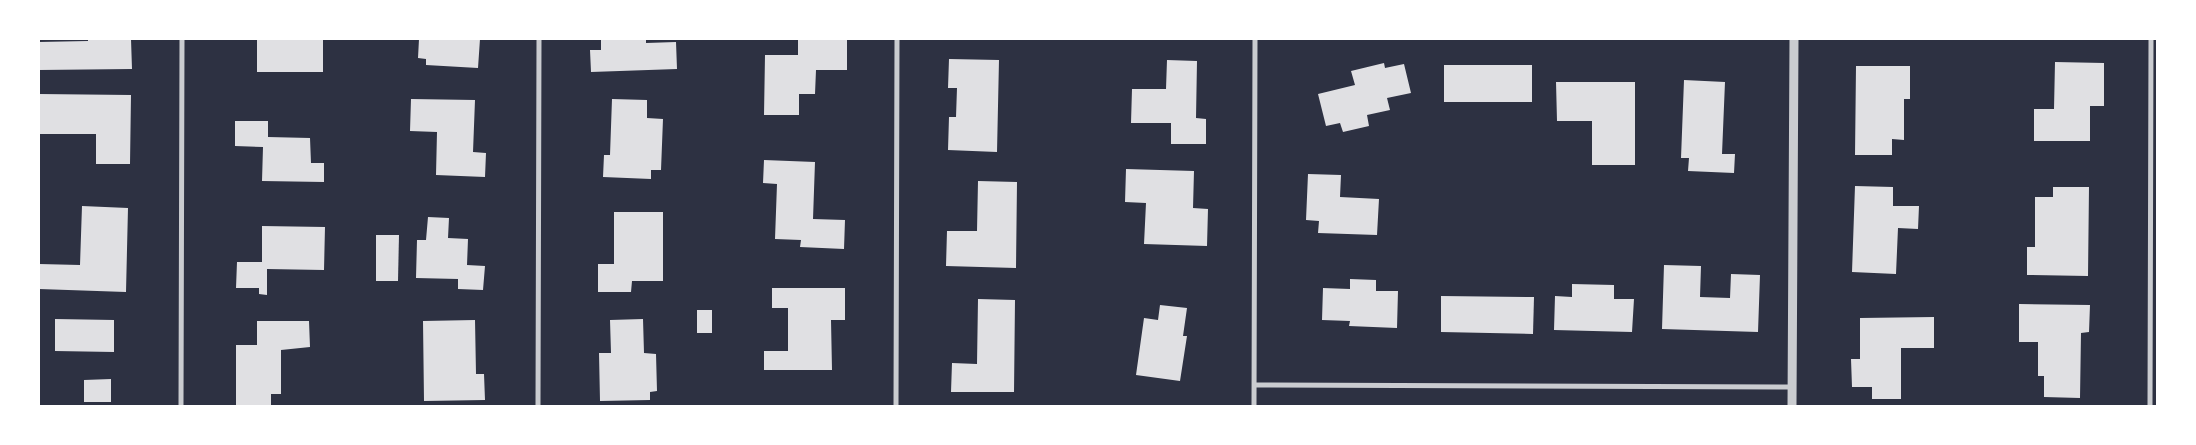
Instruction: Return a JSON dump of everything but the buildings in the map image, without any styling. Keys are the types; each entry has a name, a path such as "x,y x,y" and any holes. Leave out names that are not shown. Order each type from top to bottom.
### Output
{"street":[{"path":"181,406 182,39"},
{"path":"538,406 540,39"},
{"path":"896,39 896,406"},
{"path":"1254,406 1255,39"},
{"path":"1792,406 1794,39"},
{"path":"2150,406 2151,39"},
{"path":"1255,385 1792,387"}]}
